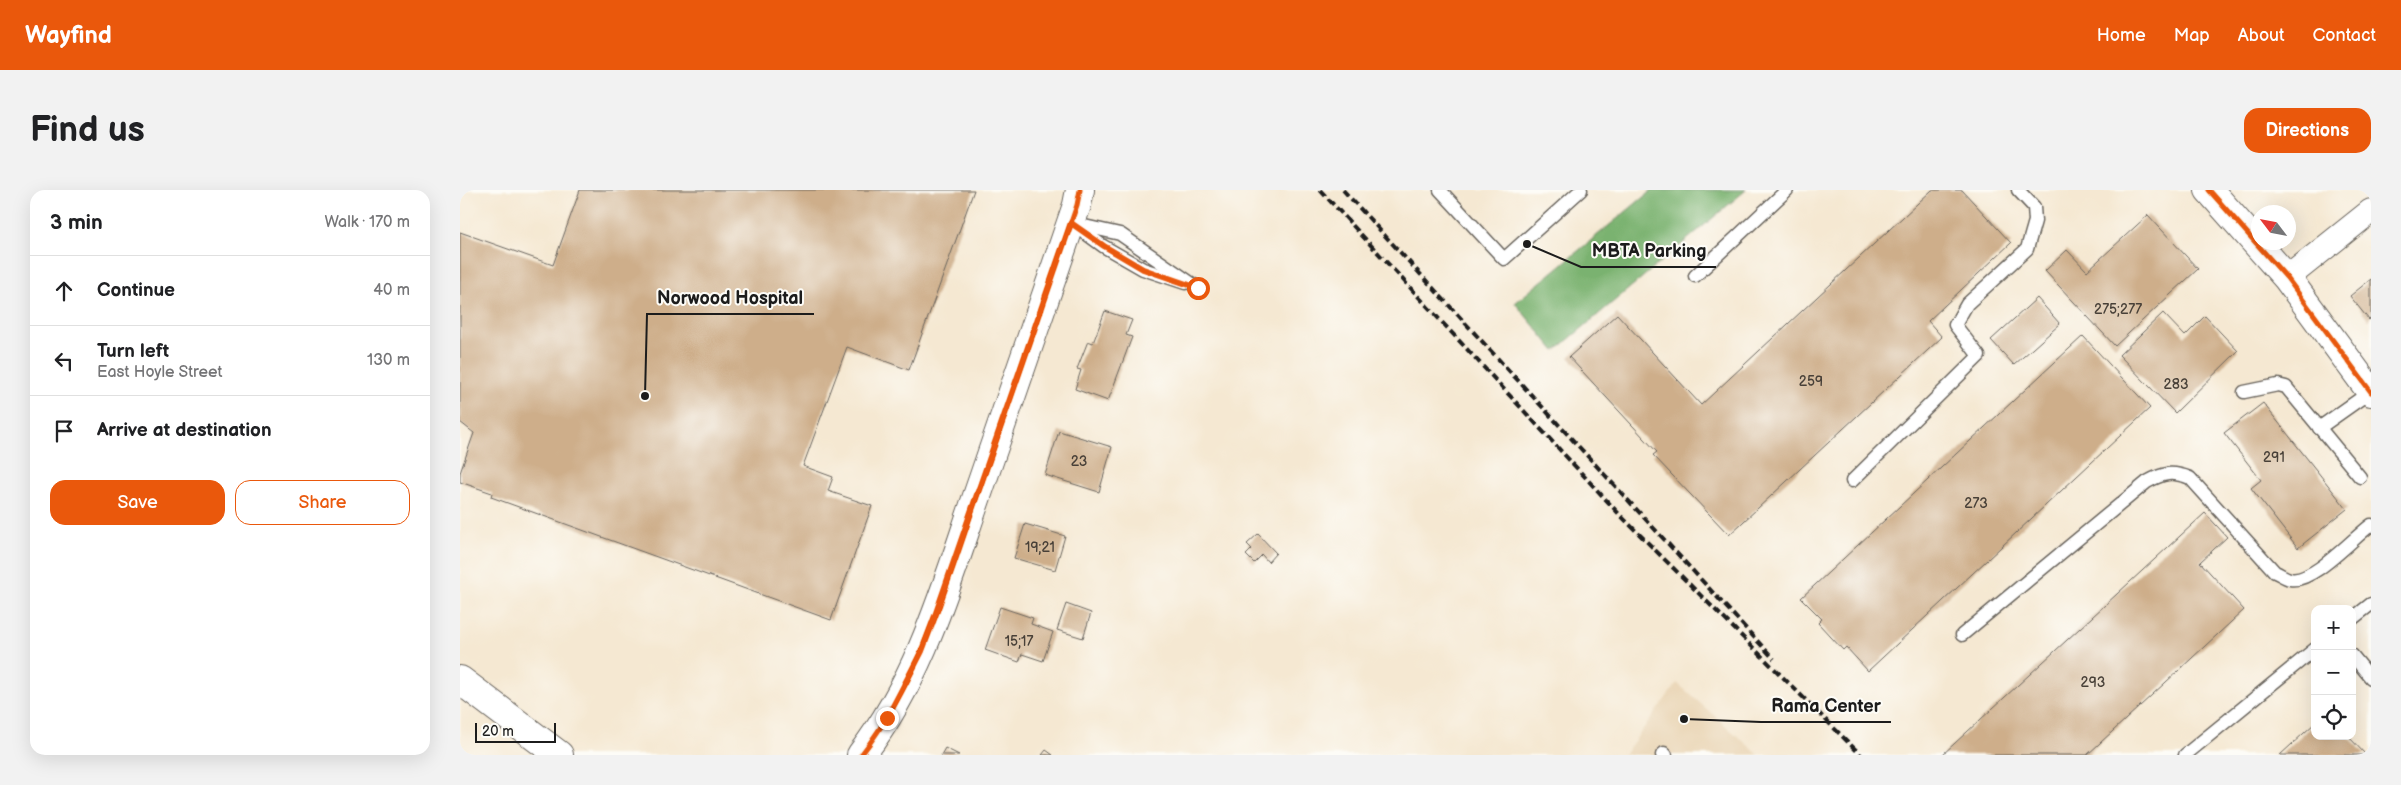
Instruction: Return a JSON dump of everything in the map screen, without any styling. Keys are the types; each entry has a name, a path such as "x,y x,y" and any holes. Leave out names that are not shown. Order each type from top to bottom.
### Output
{"street":[{"path":"861,755 887,718 922,651 1071,223 1080,190"},
{"path":"2209,190 2287,278 2371,392"},
{"path":"2287,278 2371,211"},
{"path":"460,680 555,754"}],"lane":[{"path":"1440,190 1504,259 1581,190"},
{"path":"1695,276 1787,190"},
{"path":"1852,481 1980,356 1955,325 1967,304 2027,249 2035,221 2034,207 2018,190"},
{"path":"1071,223 1120,234 1198,288 1143,269 1104,246 1071,223"},
{"path":"2244,392 2278,385 2286,387 2360,477"},
{"path":"2319,428 2371,392"},
{"path":"1962,635 2147,482 2163,473 2177,473 2190,478 2276,572 2289,579 2302,578 2315,572 2371,525"},
{"path":"2356,616 2371,604"},
{"path":"2184,755 2314,650"},
{"path":"2356,660 2371,678"},
{"path":"1662,755 1664,753 1666,755"}],"shaded area":[{"path":"1677,683 1759,755 1624,755"}],"green space":[{"path":"1652,190 1746,190 1555,351 1515,303"}],"building":[{"path":"580,190 974,190 909,370 847,347 803,466 833,477 828,491 872,506 831,620 491,497 492,493 460,482 460,473 474,433 460,422 460,232 553,265"},
{"path":"1932,190 1962,190 2011,243 1928,321 1942,337 1729,535 1653,455 1657,452 1569,357 1617,314 1701,405"},
{"path":"2148,215 2198,269 2115,346 2045,271 2067,250 2087,271"},
{"path":"2371,279 2371,318 2369,320 2350,296"},
{"path":"2037,298 2060,324 2014,365 1991,340"},
{"path":"1105,311 1132,320 1126,335 1132,337 1108,401 1075,389 1081,370 1077,369 1088,341 1093,343"},
{"path":"2163,313 2185,336 2205,316 2238,351 2175,413 2119,355"},
{"path":"2083,336 2150,408 1868,671 1846,647 1843,650 1818,623 1822,619 1801,598"},
{"path":"2263,403 2347,509 2298,548 2251,488 2261,480 2224,433"},
{"path":"1059,431 1112,447 1099,492 1045,475"},
{"path":"2205,513 2227,537 2200,562 2244,610 2087,755 1942,755"},
{"path":"1025,524 1065,536 1055,570 1014,558"},
{"path":"1258,534 1276,553 1268,562 1262,555 1254,563 1246,555 1252,549 1247,544"},
{"path":"1066,604 1091,613 1083,638 1057,630"},
{"path":"1000,607 1033,618 1031,624 1053,632 1043,661 1022,654 1019,662 985,650"},
{"path":"2311,727 2311,740 2352,740 2366,755 2280,755"},
{"path":"945,748 959,755 941,755"},
{"path":"1046,750 1053,755 1042,755"}],"railway":[{"path":"1320,190 1621,516 1861,755"},
{"path":"1343,190 1774,659"}],"cycle path":[{"path":"861,755 899,696 915,665 941,601 1077,205 1080,190"},
{"path":"2209,190 2287,278 2371,392"}],"place":[{"name":"MBTA Parking","path":"1527,244"},
{"name":"Norwood Hospital","path":"645,396"},
{"name":"Rama Center","path":"1684,719"}],"route":[{"path":"887,718 922,651 1071,223 1104,246 1143,269 1198,288"}]}
